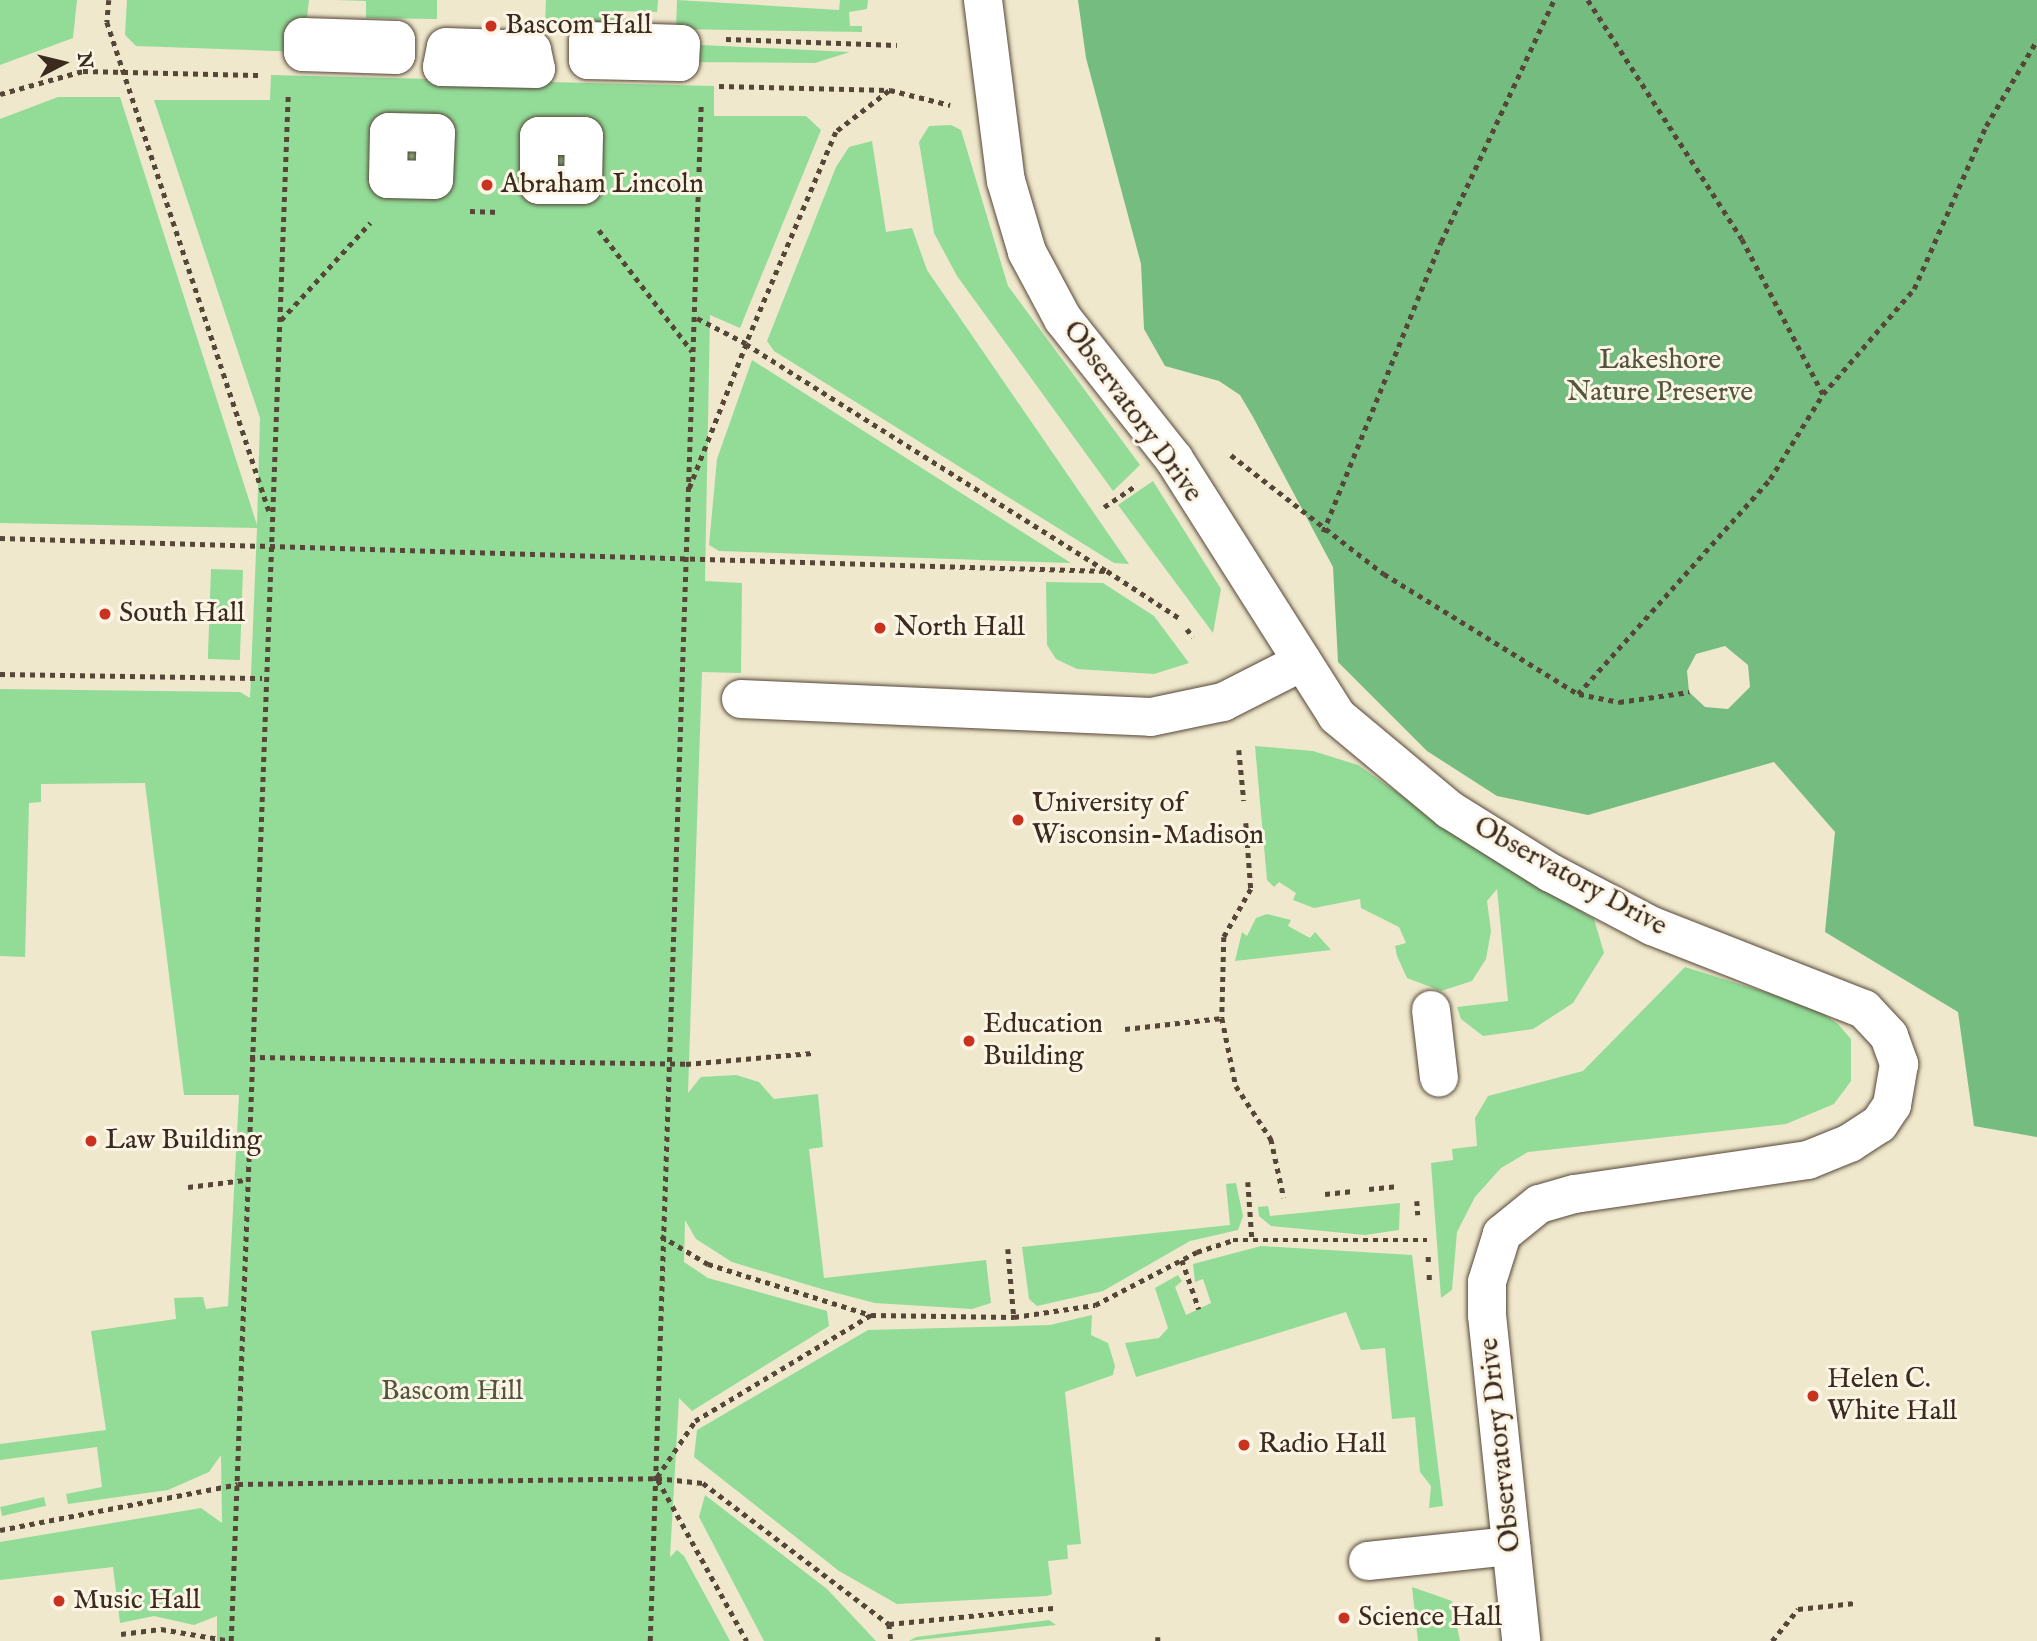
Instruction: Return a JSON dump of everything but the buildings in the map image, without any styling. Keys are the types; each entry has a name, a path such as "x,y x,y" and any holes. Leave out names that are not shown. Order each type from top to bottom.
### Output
{"street":[{"name":"Observatory Drive","path":"983,0 1006,181 1027,252 1063,319 1174,459 1337,716 1450,810 1652,926 1864,1009 1889,1036 1899,1063 1892,1105 1879,1124 1850,1143 1797,1162 1574,1194 1539,1204 1502,1234 1487,1282 1487,1315 1521,1641"},
{"path":"741,699 1151,717 1223,702 1302,662"},
{"path":"1431,1010 1438,1078"},
{"path":"1367,1561 1511,1546"}],"path":[{"path":"109,0 107,22 126,72 271,515"},
{"path":"1323,532 1441,242 1554,0"},
{"path":"1588,0 1742,239 1824,394"},
{"path":"720,38 897,45"},
{"path":"1578,694 1770,480 1824,394 1914,289 1986,126 2037,40"},
{"path":"0,94 83,71 126,72"},
{"path":"121,1634 161,1629 231,1641 262,678 281,320 288,89"},
{"path":"687,492 836,132 890,90 957,107"},
{"path":"650,1641 657,1478 664,1064 701,99"},
{"path":"466,211 505,212"},
{"path":"281,320 374,219"},
{"path":"596,226 693,353"},
{"path":"694,317 746,344 1179,618"},
{"path":"1228,453 1323,532 1578,694 1619,702 1689,692"},
{"path":"1104,507 1138,484"},
{"path":"0,538 270,550 1107,571"},
{"path":"1188,629 1193,637"},
{"path":"0,674 262,678"},
{"path":"1239,750 1244,801"},
{"path":"1246,823 1251,889 1224,937 1222,1018 1236,1086 1271,1139 1284,1198"},
{"path":"1125,1029 1222,1018"},
{"path":"250,1057 664,1064 813,1053"},
{"path":"188,1187 245,1180"},
{"path":"1248,1182 1252,1238"},
{"path":"1368,1189 1396,1186"},
{"path":"1325,1194 1353,1191"},
{"path":"1417,1200 1419,1215"},
{"path":"661,1236 708,1264 871,1315 1014,1317 1095,1305 1213,1245 1252,1238 1336,1245 1427,1240"},
{"path":"1008,1249 1014,1317"},
{"path":"1428,1255 1428,1262"},
{"path":"1181,1260 1199,1309"},
{"path":"1429,1273 1429,1280"},
{"path":"657,1478 695,1421 871,1315"},
{"path":"657,1478 747,1641"},
{"path":"0,1530 238,1484 657,1478 703,1483 889,1624 1054,1608"},
{"path":"1772,1641 1798,1609 1855,1603"},
{"path":"889,1624 891,1641"}],"green space":[{"path":"0,0 77,0 73,38 0,65"},
{"path":"127,0 309,0 303,52 136,46 125,35"},
{"path":"334,0 437,0 437,19 366,18 366,1"},
{"path":"546,0 658,0 657,12 615,11 615,25 545,23"},
{"path":"677,0 839,10 840,0 868,0 867,9 849,12 850,26 862,26 862,32 676,29"},
{"name":"Lakeshore Nature Preserve","path":"1078,0 2037,0 2037,1137 1974,1126 1958,1012 1825,932 1835,832 1774,762 1588,815 1497,796 1427,751 1338,662 1333,567 1253,417 1240,395 1219,381 1165,366 1144,329 1141,264 1086,58","holes":["1725,646 1748,665 1750,687 1728,709 1705,707 1689,692 1687,671 1696,654"]},
{"path":"681,44 850,52 815,63 680,62"},
{"name":"Bascom Hill","path":"271,75 714,86 714,116 806,116 821,130 740,328 710,315 705,581 742,583 741,673 702,672 688,1093 701,1077 736,1075 759,1082 774,1099 818,1094 823,1147 809,1149 824,1278 986,1260 991,1303 972,1309 875,1303 825,1290 732,1262 696,1239 685,1220 684,1262 708,1278 827,1311 829,1326 692,1411 679,1398 670,1557 677,1550 684,1556 730,1641 217,1641 217,1616 194,1625 154,1616 120,1623 113,1567 0,1580 0,1542 201,1508 222,1523 221,1455 209,1472 168,1490 68,1504 66,1494 102,1487 97,1447 0,1460 0,1444 106,1430 91,1331 176,1319 174,1298 203,1297 206,1309 228,1306 239,1095 184,1095 145,783 41,784 41,802 29,803 25,957 0,956 0,689 240,692 250,698 257,528 0,523 0,119 58,97 120,97 257,525 260,418 154,100 270,100"},
{"path":"951,125 961,130 1008,286 1140,465 1113,491 957,276 934,233 919,142 929,126"},
{"path":"872,141 886,232 912,228 927,270 1129,564 1114,563 774,351 767,341 836,167 849,147"},
{"path":"752,360 1071,563 719,551 709,545 717,459"},
{"path":"1153,481 1221,589 1213,633 1118,505"},
{"path":"211,569 243,570 240,660 208,659"},
{"path":"1046,582 1103,583 1154,616 1189,663 1154,674 1077,669 1056,659 1047,645"},
{"path":"1255,746 1313,751 1358,765 1488,856 1594,919 1604,953 1573,1003 1533,1029 1483,1036 1461,1019 1457,1007 1508,1001 1497,889 1487,901 1491,931 1486,959 1472,981 1441,991 1407,978 1395,946 1406,943 1399,927 1361,908 1360,899 1314,908 1293,900 1296,893 1279,882 1274,887 1267,880"},
{"path":"1267,914 1291,920 1288,926 1310,938 1315,932 1331,950 1235,961 1242,932 1247,936 1256,918"},
{"path":"1685,967 1813,1007 1838,1024 1851,1039 1851,1081 1834,1104 1786,1124 1528,1152 1501,1168 1475,1197 1457,1232 1452,1290 1441,1298 1431,1163 1453,1160 1452,1149 1477,1146 1475,1118 1488,1096 1583,1071"},
{"path":"1236,1183 1243,1216 1238,1230 1190,1241 1103,1291 1037,1306 1029,1299 1022,1247 1230,1225 1226,1184"},
{"path":"1400,1203 1399,1230 1365,1235 1271,1226 1259,1216 1258,1207 1268,1206 1270,1216"},
{"path":"1261,1246 1412,1255 1443,1506 1429,1508 1431,1486 1420,1472 1415,1417 1392,1419 1385,1348 1361,1350 1346,1312 1136,1377 1125,1343 1159,1338 1168,1328 1155,1288 1178,1275 1182,1281 1175,1287 1186,1315 1211,1303 1203,1279 1195,1282 1193,1264"},
{"path":"1092,1315 1091,1335 1108,1343 1115,1366 1113,1375 1065,1392 1081,1544 1067,1545 1068,1559 1048,1561 1052,1594 1047,1596 897,1604 839,1571 694,1457 697,1430 868,1330 1050,1325"},
{"path":"705,1495 827,1589 876,1641 764,1641 699,1517"},
{"path":"44,1497 46,1506 2,1516 0,1507"},
{"path":"1412,1587 1452,1601 1460,1641 1418,1641"},
{"path":"1049,1620 1056,1625 909,1641 916,1637"}],"place":[{"name":"Bascom Hall","path":"491,26"},
{"name":"Abraham Lincoln","path":"487,185"},
{"name":"South Hall","path":"105,614"},
{"name":"North Hall","path":"880,628"},
{"name":"University of Wisconsin-Madison","path":"1018,820"},
{"name":"Education Building","path":"969,1041"},
{"name":"Law Building","path":"91,1141"},
{"name":"Helen C. White Hall","path":"1813,1396"},
{"name":"Radio Hall","path":"1244,1445"},
{"name":"Music Hall","path":"59,1601"},
{"name":"Science Hall","path":"1344,1618"}]}
